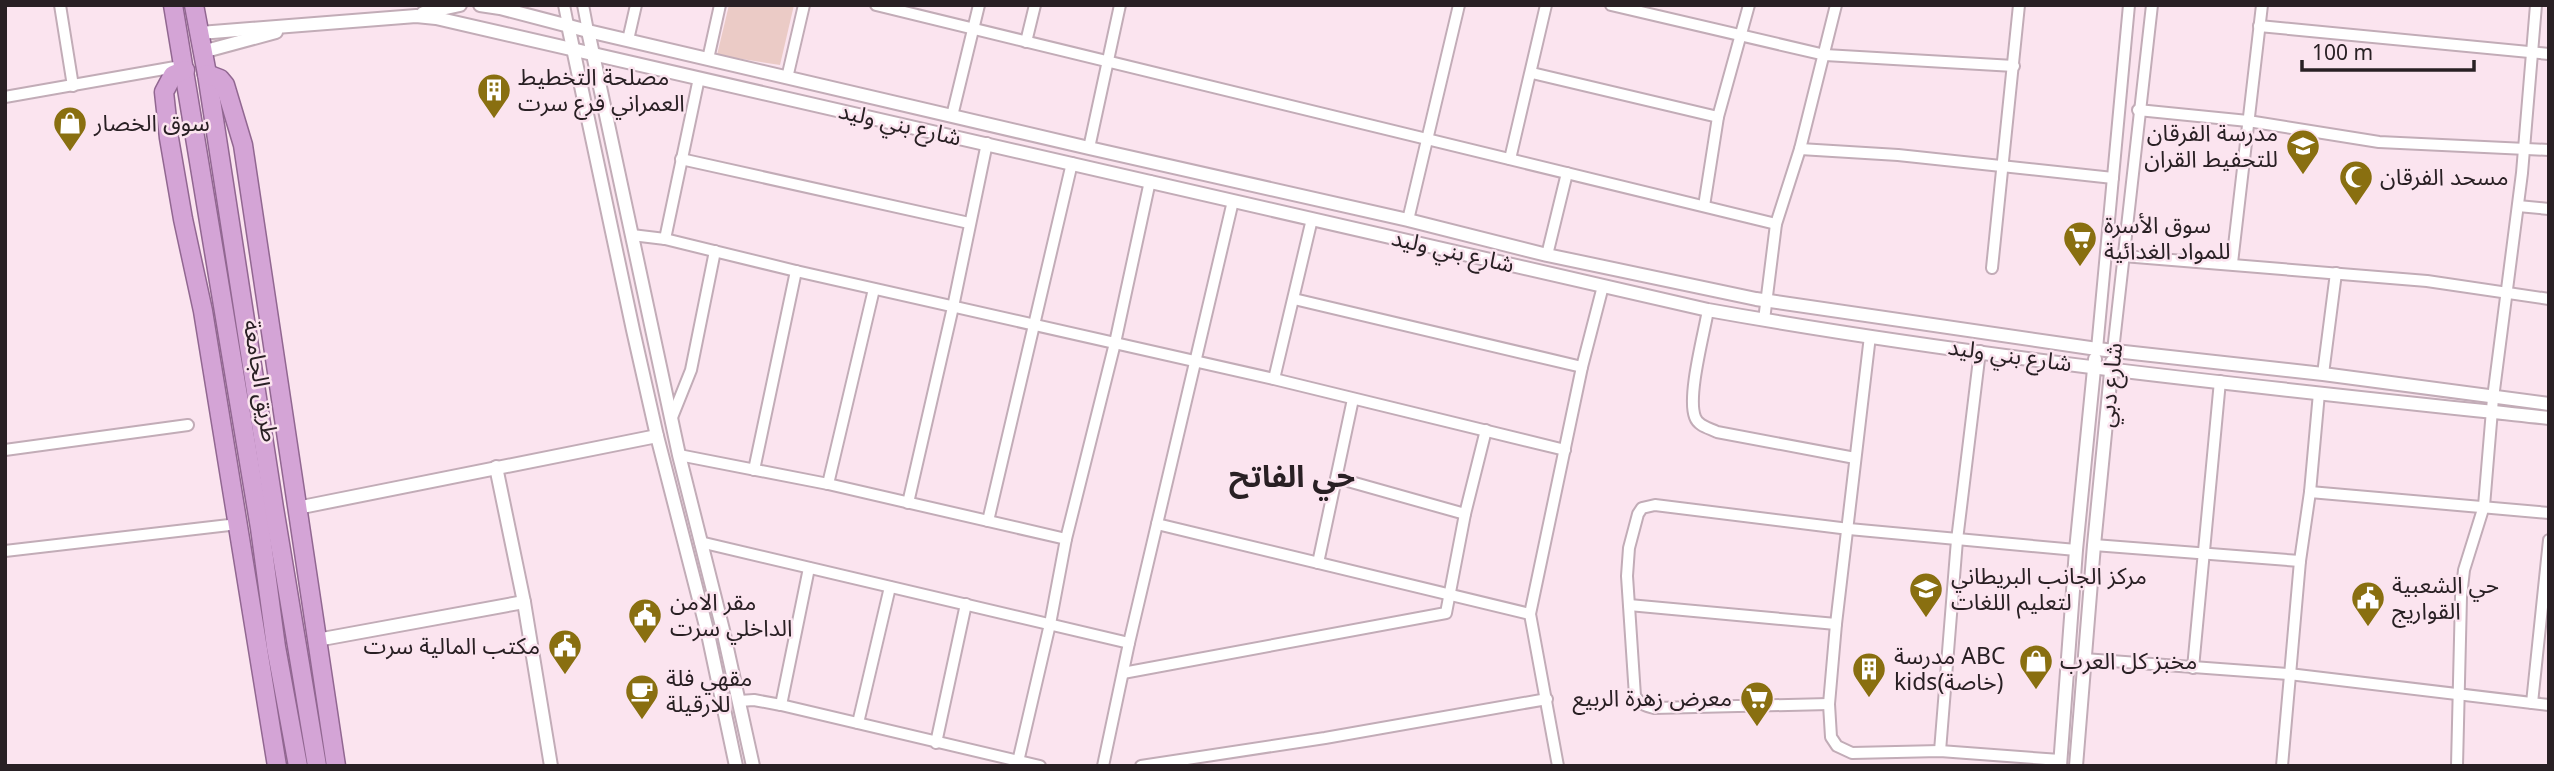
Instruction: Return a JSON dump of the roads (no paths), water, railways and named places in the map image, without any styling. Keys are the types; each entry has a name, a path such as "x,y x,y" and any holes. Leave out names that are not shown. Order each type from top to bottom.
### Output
{"highway":[{"name":"طريق الجامعة","path":"173,5 260,528 276,647 298,766"},
{"path":"194,5 317,766"},
{"path":"205,64 225,85 243,145 336,766"},
{"path":"184,68 169,80 164,92 165,104 183,219 203,311 277,766"},
{"path":"257,641 262,611 253,548 260,528"}],"street":[{"path":"60,5 73,86"},
{"path":"200,33 416,16 434,9 460,5"},
{"name":"شارع بني وليد","path":"480,5 1547,254 1768,300 2097,349 2323,374 2549,404"},
{"path":"564,5 633,330 708,634 736,766"},
{"path":"583,5 671,420 723,630 753,766"},
{"path":"628,40 636,5"},
{"path":"708,59 720,5"},
{"path":"787,78 804,5"},
{"path":"876,5 1776,224"},
{"path":"952,116 979,5"},
{"path":"1026,42 1035,5"},
{"path":"1089,148 1120,5"},
{"path":"1408,220 1459,5"},
{"path":"1510,159 1546,5"},
{"path":"1611,5 1825,55 2014,66"},
{"path":"1662,17 1665,5"},
{"path":"1704,206 1718,117 1749,5"},
{"path":"1764,320 1776,224 1800,149 1836,5"},
{"path":"1992,268 2019,5"},
{"name":"شارع دبي","path":"2060,763 2076,550 2129,5"},
{"name":"شارع دبي","path":"2076,766 2111,369 2138,110 2152,5"},
{"path":"2232,263 2262,5"},
{"path":"2458,766 2461,597 2465,570 2484,506 2505,292 2518,206 2536,5"},
{"name":"شارع بني وليد","path":"416,16 457,21 1708,310 2094,367 2549,418"},
{"path":"2259,26 2549,54"},
{"path":"205,64 288,27"},
{"path":"5,97 184,68"},
{"path":"1532,73 1718,117"},
{"path":"665,239 699,78"},
{"path":"2138,110 2248,121 2379,142 2549,150"},
{"path":"908,503 987,143"},
{"path":"1800,149 1898,155 2113,178"},
{"path":"681,159 969,222"},
{"path":"988,522 1072,163"},
{"path":"1547,254 1567,173"},
{"path":"1018,763 1066,540 1115,343 1150,181"},
{"path":"1103,766 1129,643 1233,201"},
{"path":"2518,206 2549,209"},
{"path":"1274,379 1312,219"},
{"path":"632,235 665,239 1197,361 1565,450"},
{"path":"671,420 691,370 715,251"},
{"path":"2123,256 2427,281 2549,299"},
{"path":"754,470 796,271"},
{"path":"2323,374 2336,273"},
{"path":"1558,766 1530,614 1582,367 1603,286"},
{"path":"828,484 874,289"},
{"path":"1294,299 1582,367"},
{"path":"1708,310 1693,388 1695,416 1700,424 1717,432 1855,458"},
{"path":"633,330 651,327"},
{"path":"1870,336 1836,624 1829,704 1831,737 1843,751 1940,751 2060,763"},
{"path":"1940,751 1957,540 1980,351"},
{"path":"2193,668 2220,381"},
{"path":"2282,766 2300,561 2311,492 2319,393"},
{"path":"1318,563 1353,399"},
{"path":"5,450 188,425"},
{"path":"1123,673 1446,613 1465,513 1486,430"},
{"path":"297,508 657,436"},
{"path":"679,455 828,484 1066,540"},
{"path":"496,467 524,602 551,766"},
{"path":"1337,478 1465,513"},
{"path":"2311,492 2549,513"},
{"path":"1829,704 1654,708 1644,706 1635,696 1627,576 1629,548 1638,514 1647,506 1849,529 2076,550"},
{"path":"5,551 237,524"},
{"path":"1157,524 1530,614"},
{"path":"2532,703 2549,540"},
{"path":"700,542 1129,643"},
{"path":"2094,545 2300,561"},
{"path":"781,705 810,568"},
{"path":"858,723 890,587"},
{"path":"317,640 524,602"},
{"path":"936,743 966,604"},
{"path":"1629,605 1836,624"},
{"path":"708,634 723,630"},
{"path":"2084,659 2289,674 2549,705"},
{"path":"1141,766 1325,738 1547,699"},
{"path":"739,701 754,700 781,705 1018,763 1040,766"}],"place":[{"name":"مصلحة التخطيط العمراني فرع سرت","path":"494,120"},
{"name":"سوق الخصار","path":"70,153"},
{"name":"مدرسة الفرقان للتحفيط القران","path":"2303,176"},
{"name":"مسحد الفرقان","path":"2356,207"},
{"name":"سوق الأسرة للمواد الغدائية","path":"2080,268"},
{"name":"مركز الجانب البريطاني لتعليم اللغات","path":"1926,619"},
{"name":"حي الشعبية القواريج","path":"2368,628"},
{"name":"مقر الامن الداخلي سرت","path":"645,645"},
{"name":"مكتب المالية سرت","path":"565,676"},
{"name":"مخبز كل العرب","path":"2036,691"},
{"name":"مدرسة ABC kids(خاصة)","path":"1869,699"},
{"name":"مقهي فلة للارقيلة","path":"642,721"},
{"name":"معرض زهرة الربيع","path":"1757,728"}],"district":[{"name":"حي الفاتح","path":"1292,477"}]}
